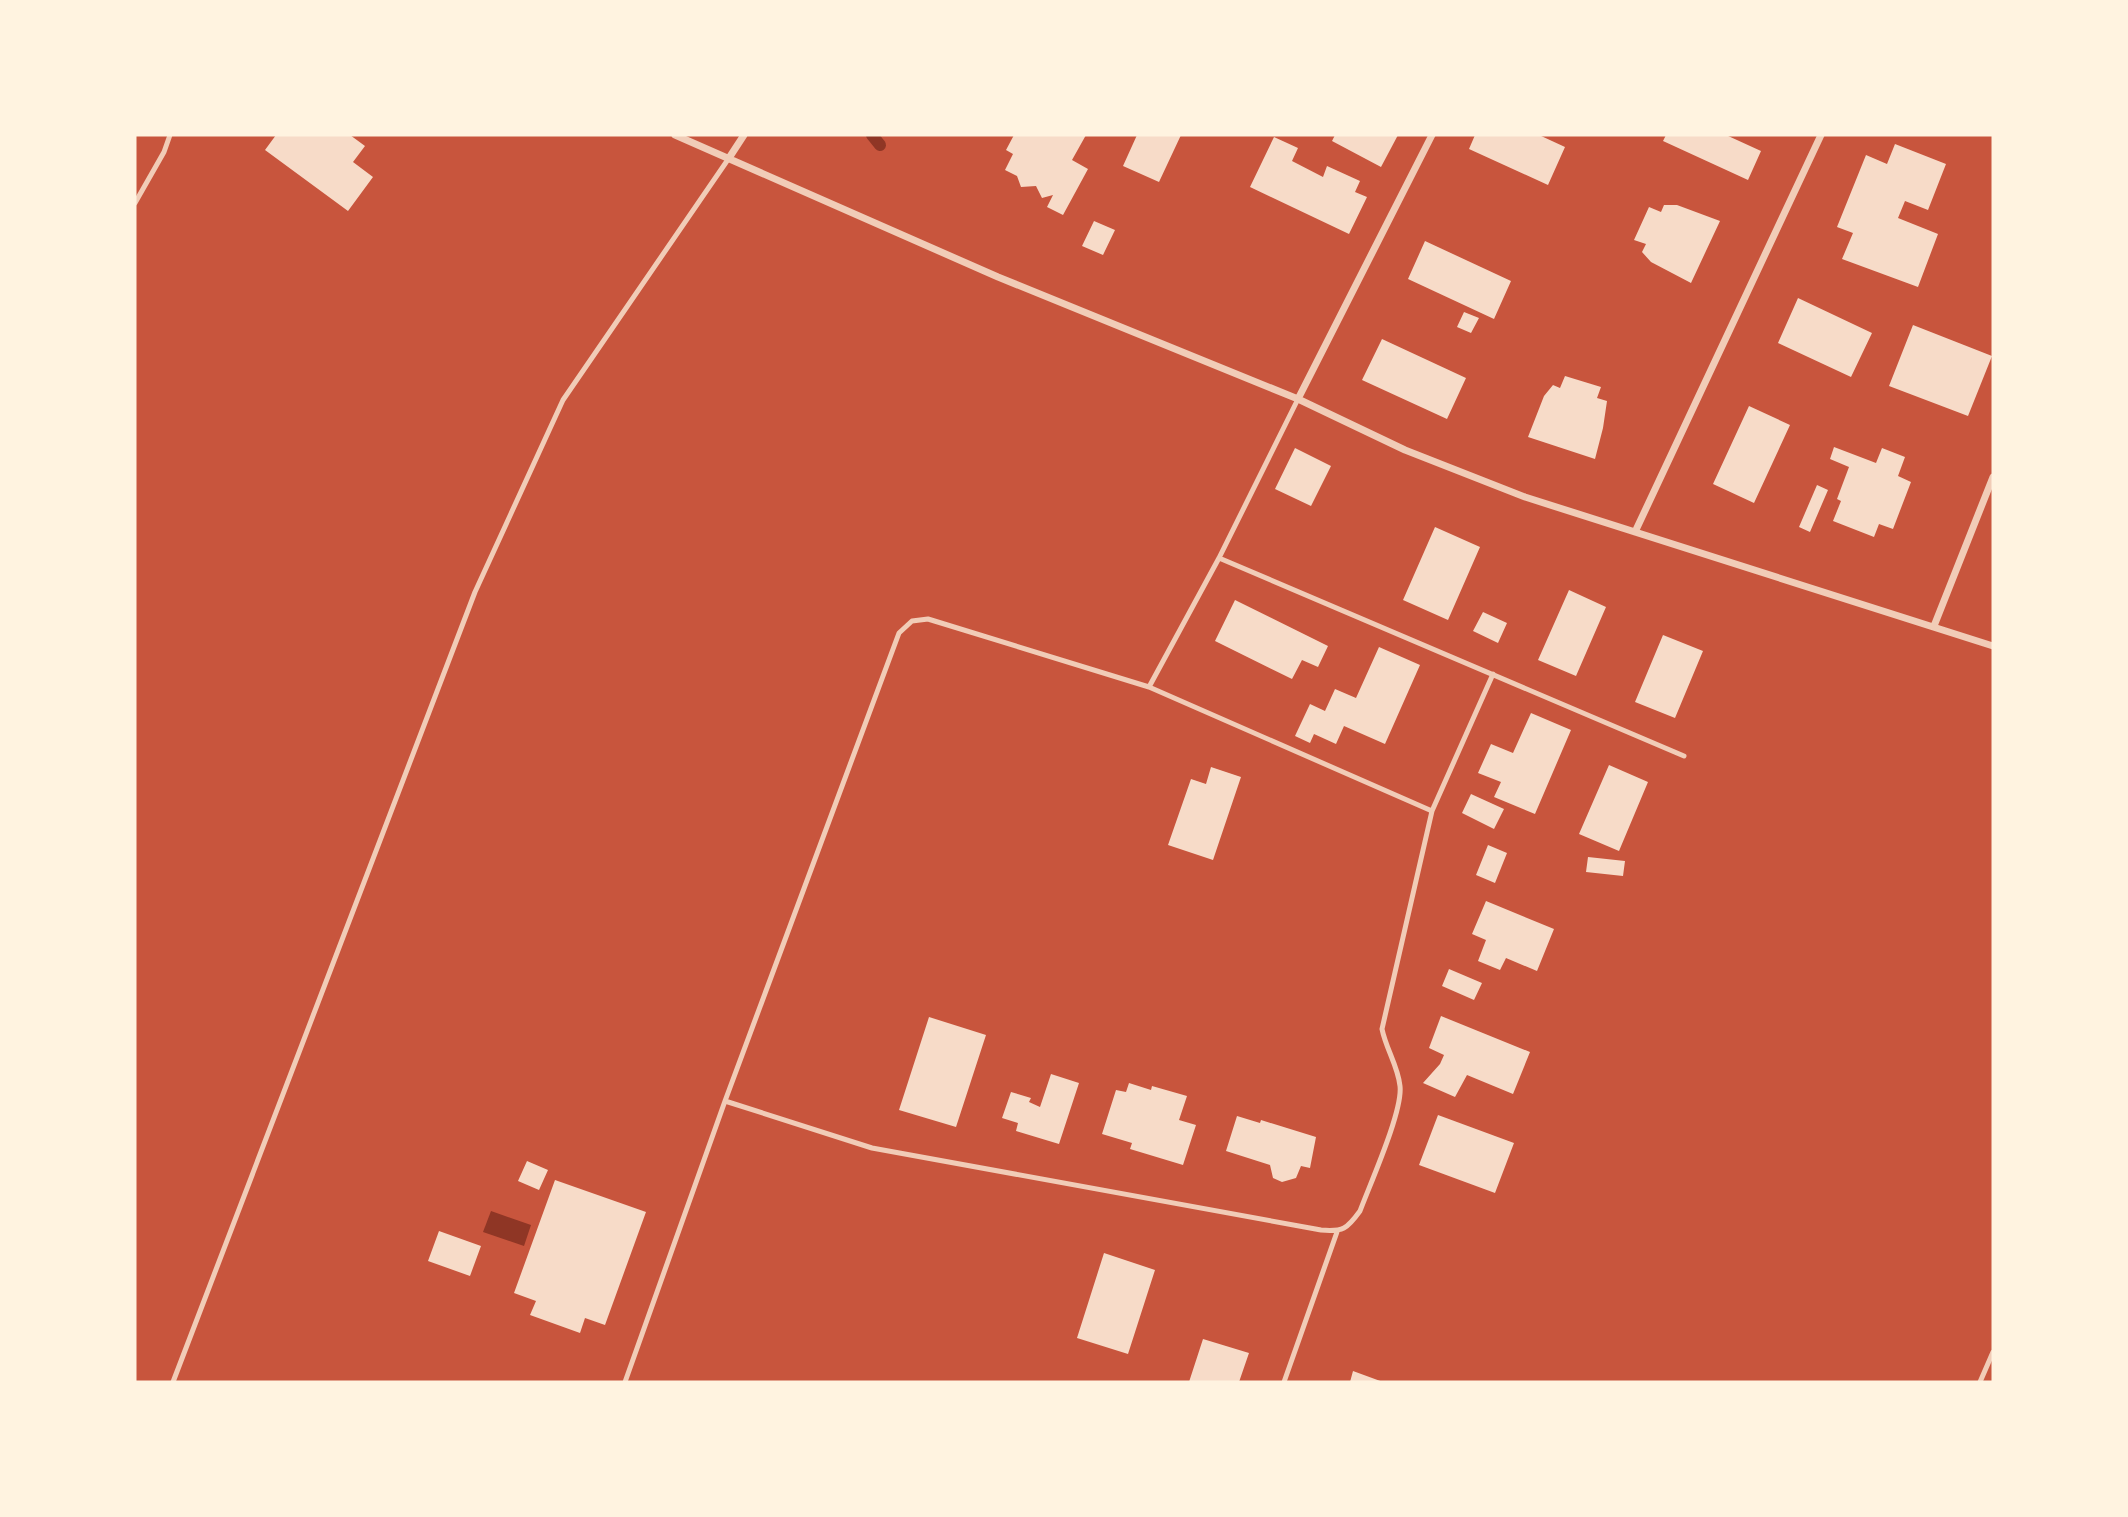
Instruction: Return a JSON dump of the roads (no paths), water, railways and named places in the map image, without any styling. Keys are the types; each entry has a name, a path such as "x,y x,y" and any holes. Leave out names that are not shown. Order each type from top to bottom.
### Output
{"street":[{"path":"675,135 998,277 1298,399 1405,450 1473,478 1993,646"},
{"path":"729,158 744,135"},
{"path":"1298,399 1432,135"},
{"path":"1635,532 1822,135"},
{"path":"1934,626 1993,477"}],"lane":[{"path":"135,203 164,152 170,135"},
{"path":"173,1382 475,592 563,400 729,158"},
{"path":"1149,687 1219,558 1298,399"},
{"path":"1219,558 1684,757"},
{"path":"625,1382 725,1101 899,633 912,621 928,619 1149,687 1432,811"},
{"path":"725,1101 872,1148 1337,1232 1350,1225 1360,1211 1399,1106 1401,1087 1385,1046 1382,1029 1432,811 1493,674"},
{"path":"1284,1382 1337,1232"},
{"path":"1980,1382 1993,1352"}],"waterway":[{"path":"872,135 880,145"}]}
